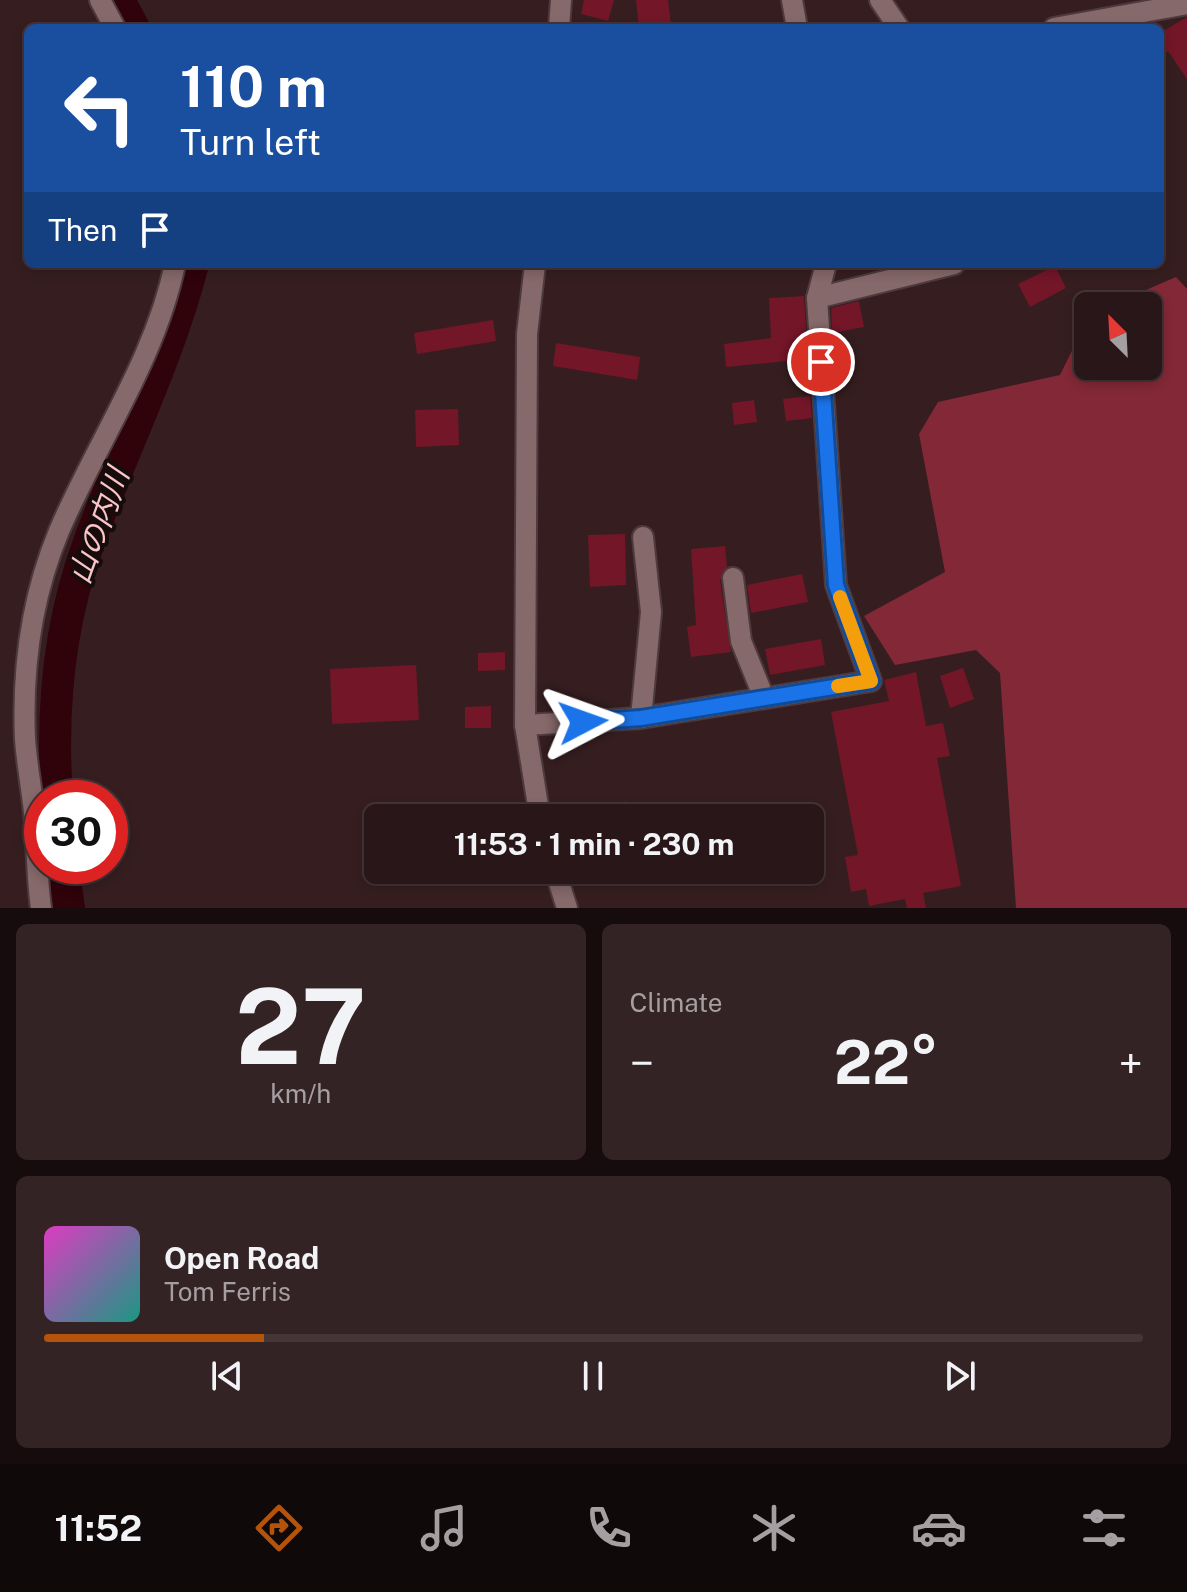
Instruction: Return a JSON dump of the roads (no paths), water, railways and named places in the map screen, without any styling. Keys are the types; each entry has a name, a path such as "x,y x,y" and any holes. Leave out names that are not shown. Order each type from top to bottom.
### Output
{"street":[{"path":"100,0 113,24"},
{"path":"559,24 561,0"},
{"path":"792,0 796,24"},
{"path":"880,0 896,24"},
{"path":"1076,24 1187,4"},
{"path":"41,908 24,704 33,619 60,528 116,420 170,288 174,268"},
{"path":"535,268 527,334 525,725 538,804"},
{"path":"525,725 641,718 871,681 836,585 817,298 825,268"},
{"path":"817,298 934,268"},
{"path":"641,718 651,612 643,537"},
{"path":"733,578 741,641 764,698"},
{"path":"559,884 567,908"}],"waterway":[{"name":"山の内川","path":"119,0 132,24"},
{"name":"山の内川","path":"56,780 59,670 63,638 78,576 101,510 171,336 192,268"},
{"name":"山の内川","path":"66,884 69,908"}]}
